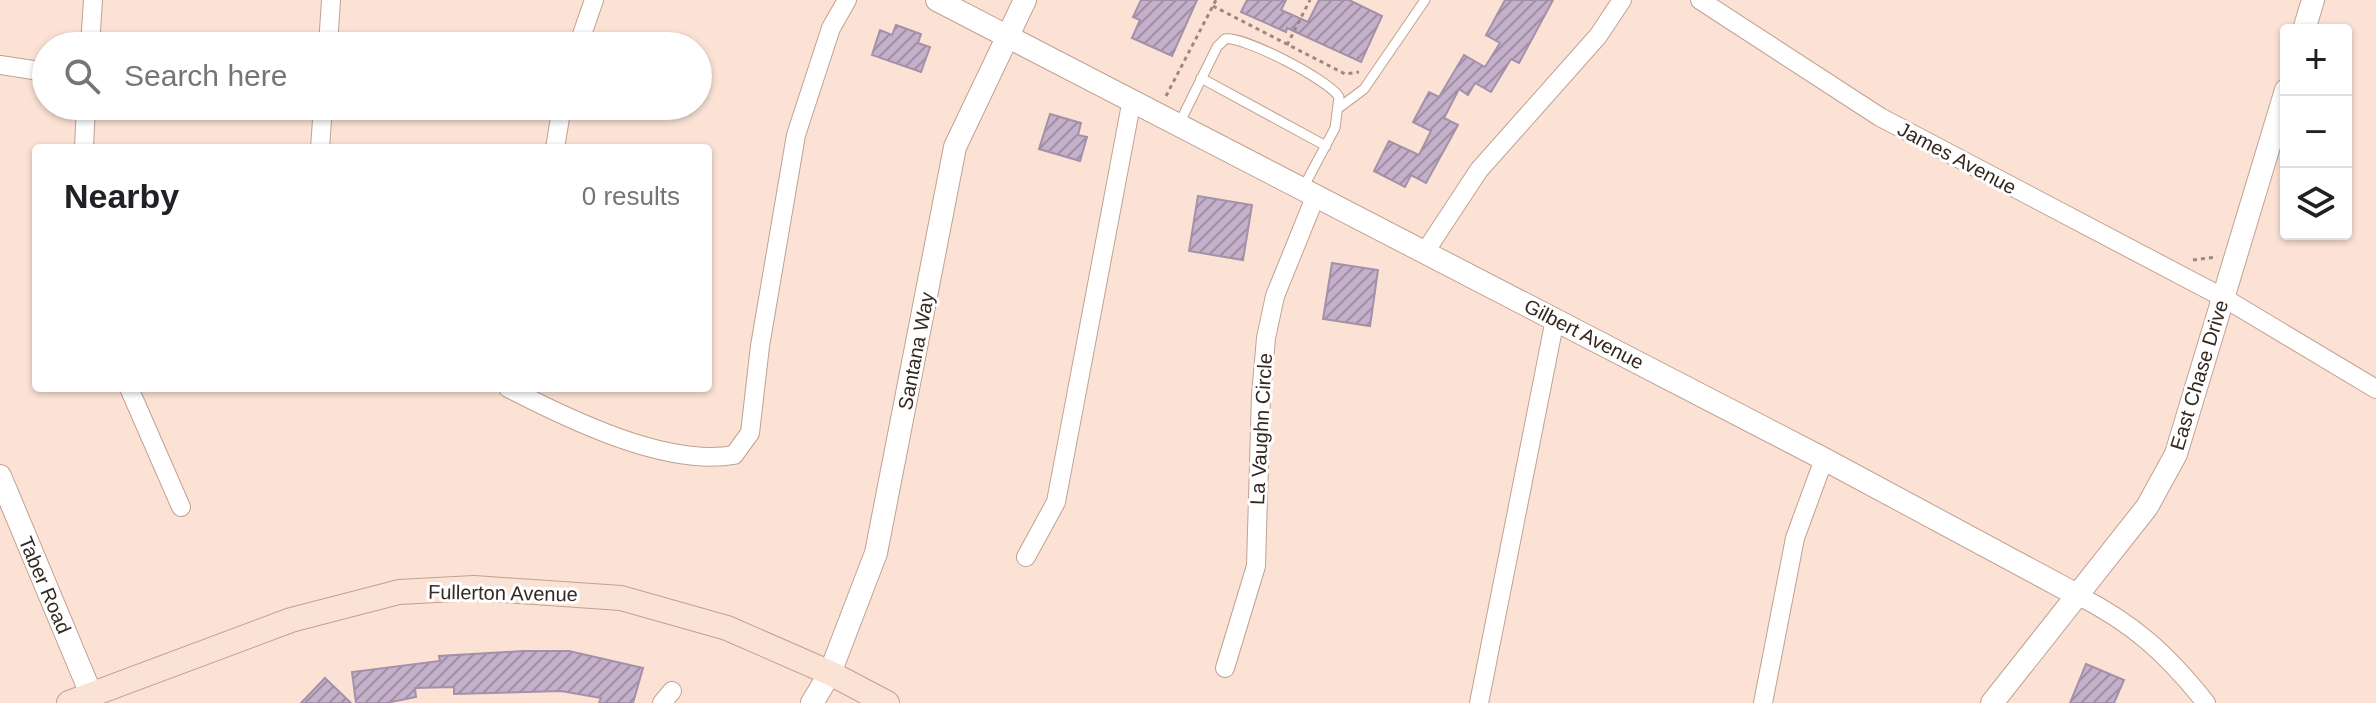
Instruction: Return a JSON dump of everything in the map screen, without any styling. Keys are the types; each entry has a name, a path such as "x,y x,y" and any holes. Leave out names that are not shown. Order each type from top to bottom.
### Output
{"main road":[{"name":"Fullerton Avenue","path":"80,698 291,620 399,592 474,588 621,598 727,628 830,673 887,703"}],"street":[{"path":"91,32 93,0"},
{"path":"329,32 331,0"},
{"path":"583,32 594,0"},
{"path":"517,392 616,438 713,459 734,455 750,433 760,346 796,135 831,28 847,0"},
{"name":"Gilbert Avenue","path":"937,0 1824,459 2122,618 2179,669 2206,703"},
{"name":"Santana Way","path":"812,703 830,673 876,553 955,147 1025,0"},
{"path":"1425,252 1479,170 1598,36 1622,0"},
{"name":"James Avenue","path":"1700,0 1880,117 2224,298 2376,389"},
{"path":"2306,24 2313,0"},
{"path":"0,65 32,70"},
{"name":"East Chase Drive","path":"1992,703 2147,507 2176,454 2284,96"},
{"path":"1026,557 1056,502 1132,99"},
{"path":"84,144 85,120"},
{"path":"320,144 322,120"},
{"path":"556,144 560,120"},
{"name":"La Vaughn Circle","path":"1225,668 1256,566 1261,395 1266,338 1275,296 1310,192"},
{"path":"1479,703 1555,319"},
{"path":"131,392 181,507"},
{"path":"1763,703 1795,538 1824,459"},
{"name":"Taber Road","path":"0,476 80,698"}],"lane":[{"path":"1340,107 1364,89 1425,0"},
{"path":"1179,124 1220,42 1236,39 1328,84 1339,97 1340,107 1310,192"},
{"path":"1201,78 1326,146"}],"path":[{"path":"1157,113 1216,0"},
{"path":"1287,45 1310,0"},
{"path":"1213,6 1352,76 1367,62"},
{"path":"2193,260 2220,257"}],"building":[{"path":"1141,0 1197,0 1172,56 1132,38 1140,20 1133,17"},
{"path":"1247,0 1286,0 1281,10 1308,22 1319,0 1349,0 1382,16 1361,62 1287,28 1286,32 1241,12"},
{"path":"1505,0 1553,0 1519,63 1511,59 1491,92 1475,83 1468,95 1459,89 1444,118 1458,125 1426,183 1411,175 1405,187 1374,171 1389,141 1419,155 1431,131 1413,122 1429,92 1439,97 1464,55 1485,67 1500,43 1486,35"},
{"path":"896,25 921,34 918,43 930,47 921,72 872,55 880,30 892,35"},
{"path":"1050,114 1081,123 1078,135 1087,137 1080,161 1039,149"},
{"path":"1198,196 1252,205 1243,260 1189,251"},
{"path":"1332,263 1378,270 1370,326 1323,319"},
{"path":"569,651 643,668 633,703 599,703 601,698 561,691 454,694 454,687 415,688 416,697 386,703 356,703 352,672 440,661 439,656"},
{"path":"2086,664 2124,680 2114,703 2070,703"},
{"path":"325,678 351,703 301,703"}]}
